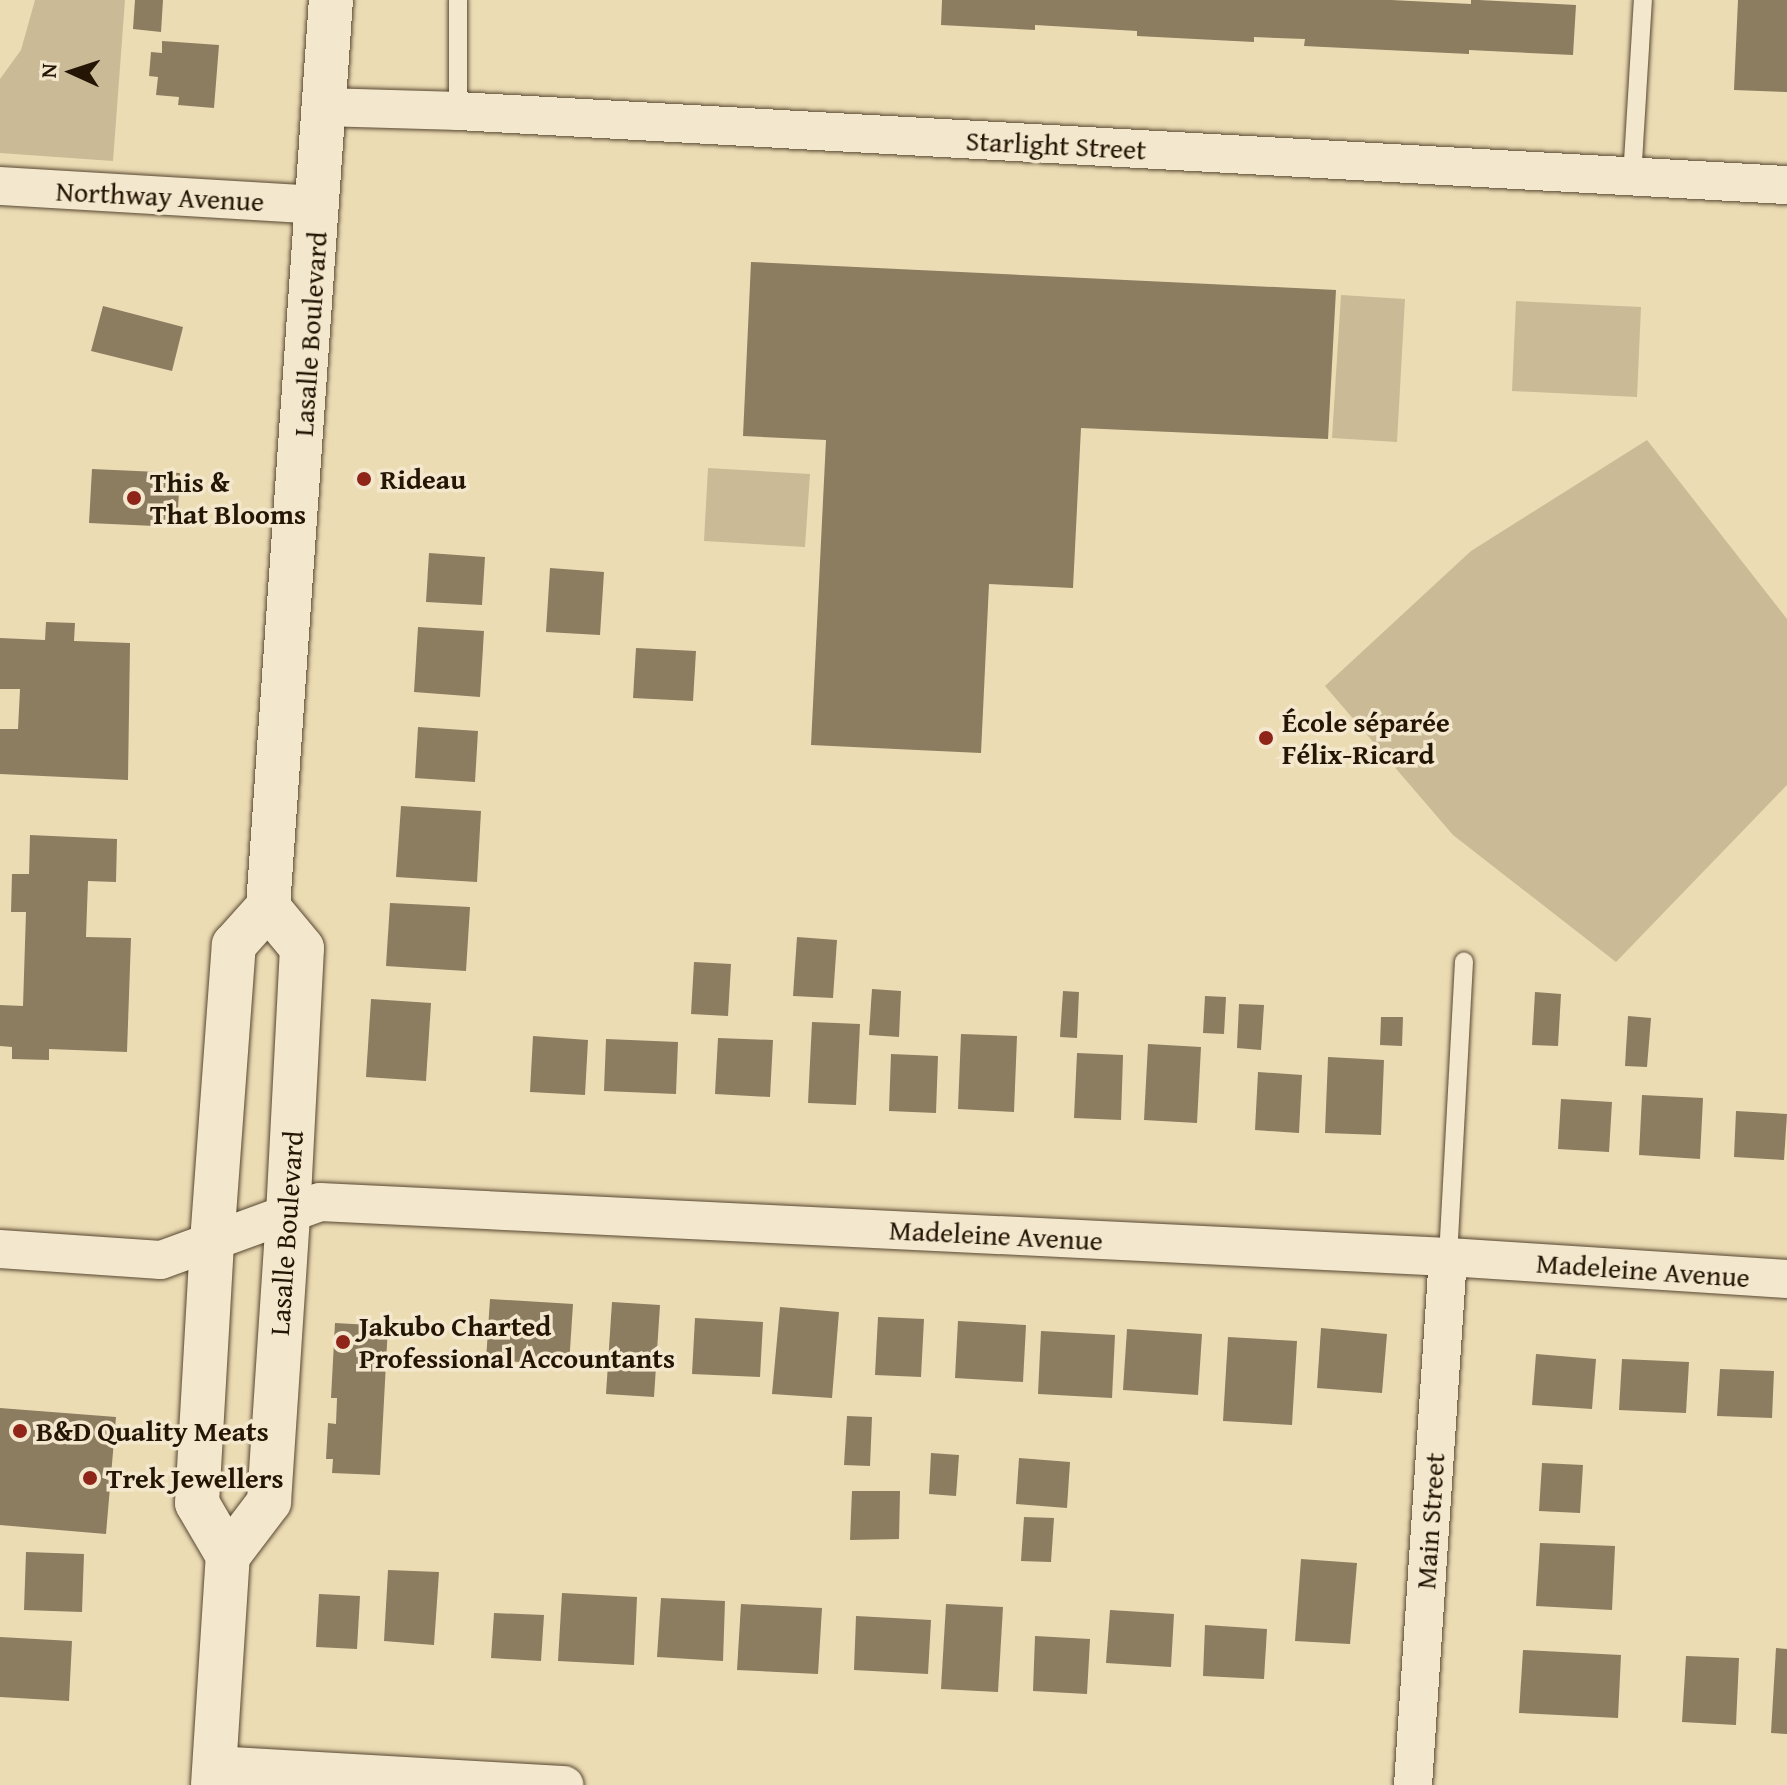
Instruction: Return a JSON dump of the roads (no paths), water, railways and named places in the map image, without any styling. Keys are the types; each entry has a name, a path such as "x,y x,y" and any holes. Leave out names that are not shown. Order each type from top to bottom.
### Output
{"main road":[{"name":"Lasalle Boulevard","path":"228,1556 269,1502 288,1215 302,948 268,907 331,0"},
{"path":"214,1775 228,1556 197,1503 212,1242 234,945 268,907"}],"street":[{"name":"Starlight Street","path":"324,107 458,111 1787,185"},
{"name":"Northway Avenue","path":"0,186 319,205"},
{"name":"Madeleine Avenue","path":"0,1249 161,1260 320,1202 1448,1257 1787,1279"},
{"name":"Main Street","path":"1413,1785 1448,1257"},
{"path":"214,1775 564,1785"}],"lane":[{"path":"458,0 458,111"},
{"path":"1632,178 1643,0"},
{"path":"1448,1257 1464,961"}],"place":[{"name":"Rideau","path":"364,479"},
{"name":"This & That Blooms","path":"134,498"},
{"name":"École séparée Félix-Ricard","path":"1266,738"},
{"name":"Jakubo Charted Professional Accountants","path":"343,1342"},
{"name":"B&D Quality Meats","path":"20,1431"},
{"name":"Trek Jewellers","path":"90,1478"}]}
